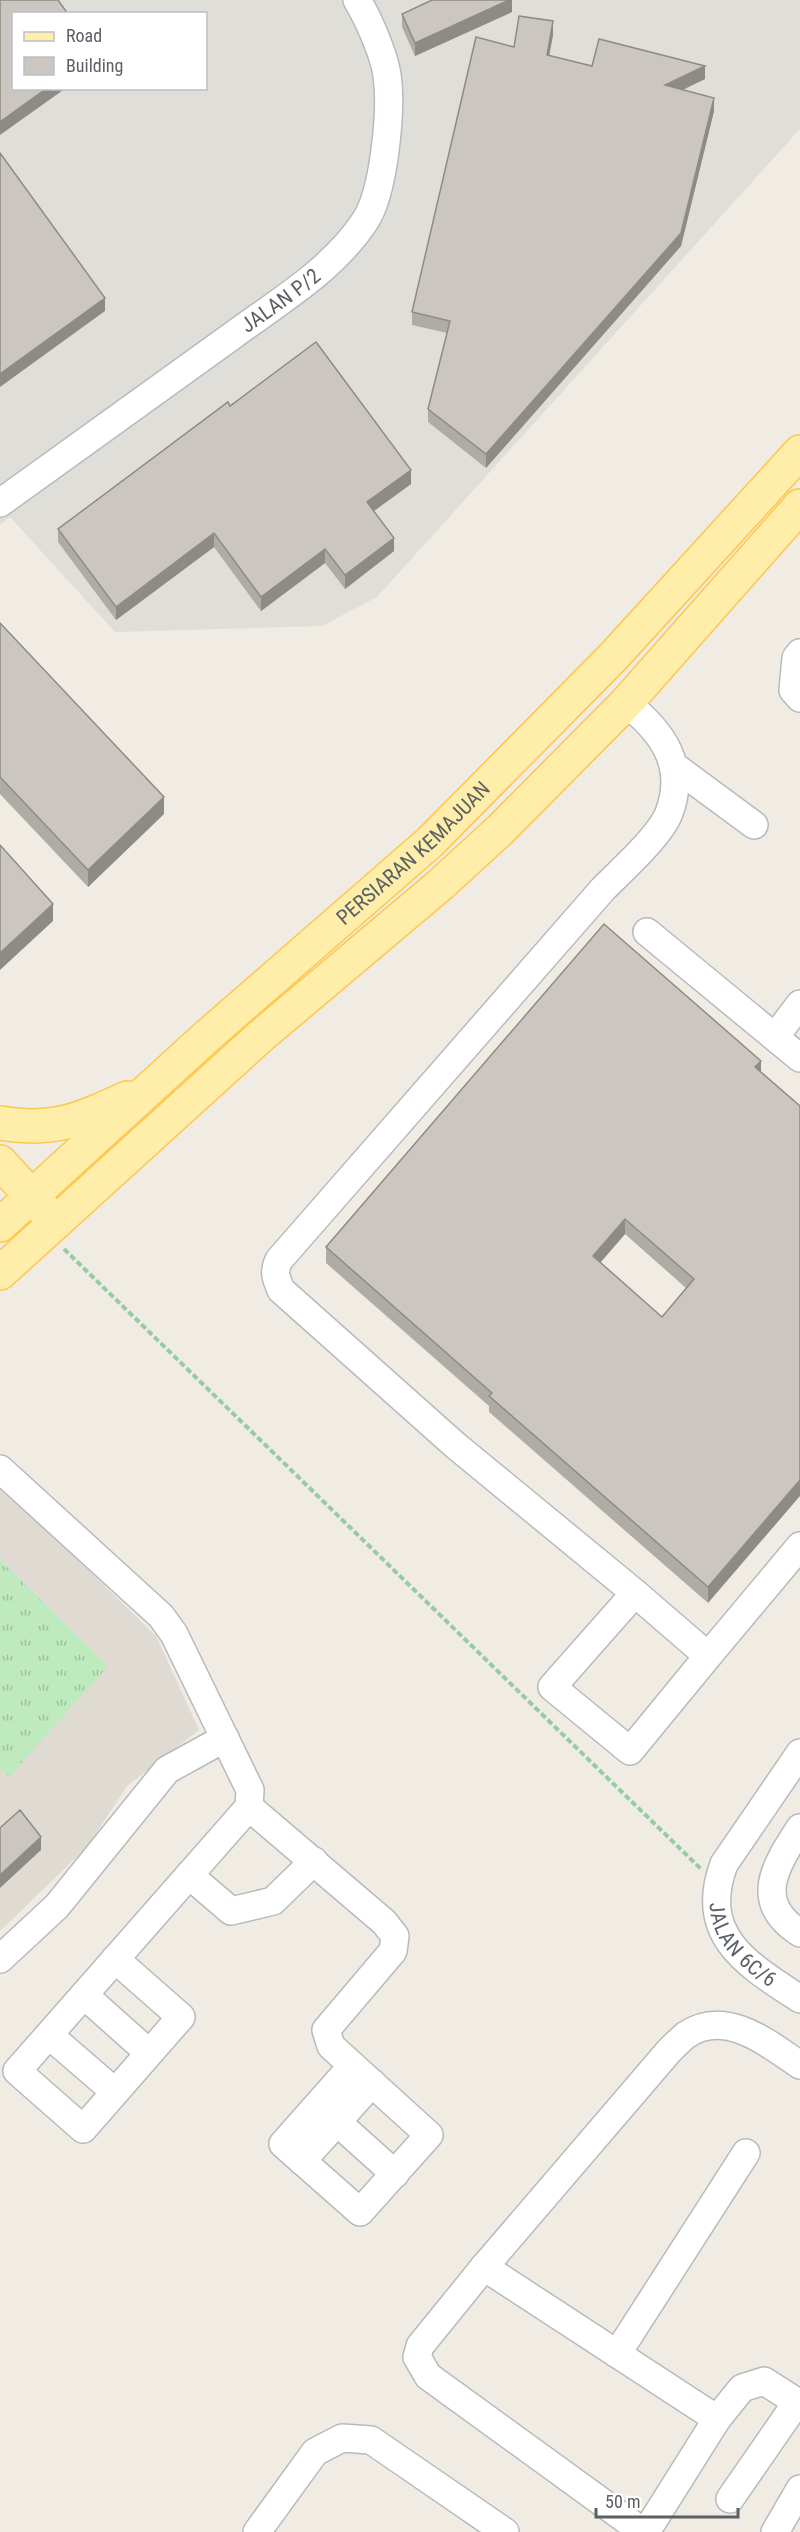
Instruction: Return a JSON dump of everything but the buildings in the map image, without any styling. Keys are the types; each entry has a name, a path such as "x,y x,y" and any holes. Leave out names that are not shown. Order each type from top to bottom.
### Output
{"main road":[{"name":"PERSIARAN KEMAJUAN","path":"2,1220 32,1196 430,842 613,657 800,452"},
{"name":"PERSIARAN KEMAJUAN","path":"0,1273 262,1035 449,877 500,830 626,703 800,506"},
{"path":"0,1123 45,1127 80,1119 153,1086"},
{"path":"0,1162 32,1196 44,1235"},
{"path":"2,1220 44,1235"}],"street":[{"name":"JALAN P/2","path":"0,502 286,297 326,266 366,220 384,170 388,107 387,74 367,17 357,0"},
{"path":"800,653 796,658 793,690 800,698"},
{"path":"626,703 648,720 666,744 674,766 669,813 652,837 603,889 279,1260 274,1269 281,1290 455,1445 708,1656"},
{"path":"674,766 754,825"},
{"path":"647,932 800,1058"},
{"path":"775,1037 800,1004"},
{"path":"0,1469 161,1616 174,1634 250,1790 249,1807 115,1959 17,2071 83,2129 181,2017 115,1959"},
{"path":"635,1593 552,1687 630,1751 800,1545"},
{"path":"0,1959 57,1906 167,1770 225,1737"},
{"name":"JALAN 6C/6","path":"800,1753 724,1864 717,1884 716,1907 723,1932 739,1956 760,1974 800,1999"},
{"path":"249,1807 384,1922 395,1936 393,1951 326,2030 331,2046 429,2135 360,2212 283,2144 362,2075"},
{"path":"800,1828 783,1855 771,1885 774,1908 790,1927 800,1933"},
{"path":"189,1875 231,1911 273,1901 314,1861"},
{"path":"84,1995 149,2053"},
{"path":"730,2499 799,2403 764,2381 742,2388 717,2419 645,2532 428,2376 417,2357 420,2346 484,2267 669,2051 687,2035 707,2026 730,2026 753,2033 800,2065"},
{"path":"49,2035 115,2092"},
{"path":"302,2161 337,2122 362,2075"},
{"path":"337,2122 395,2174"},
{"path":"617,2354 746,2153"},
{"path":"484,2267 717,2419"},
{"path":"257,2532 315,2452 342,2438 371,2440 505,2532"},
{"path":"775,2532 798,2496"}],"path":[{"path":"44,1235 717,1884"}],"shaded area":[{"path":"0,0 800,0 800,129 377,597 322,626 115,632 10,517 0,525"},
{"path":"0,1484 156,1636 199,1730 127,1786 87,1847 0,1931"}],"green space":[{"path":"0,1560 108,1666 9,1777 0,1768"}]}
